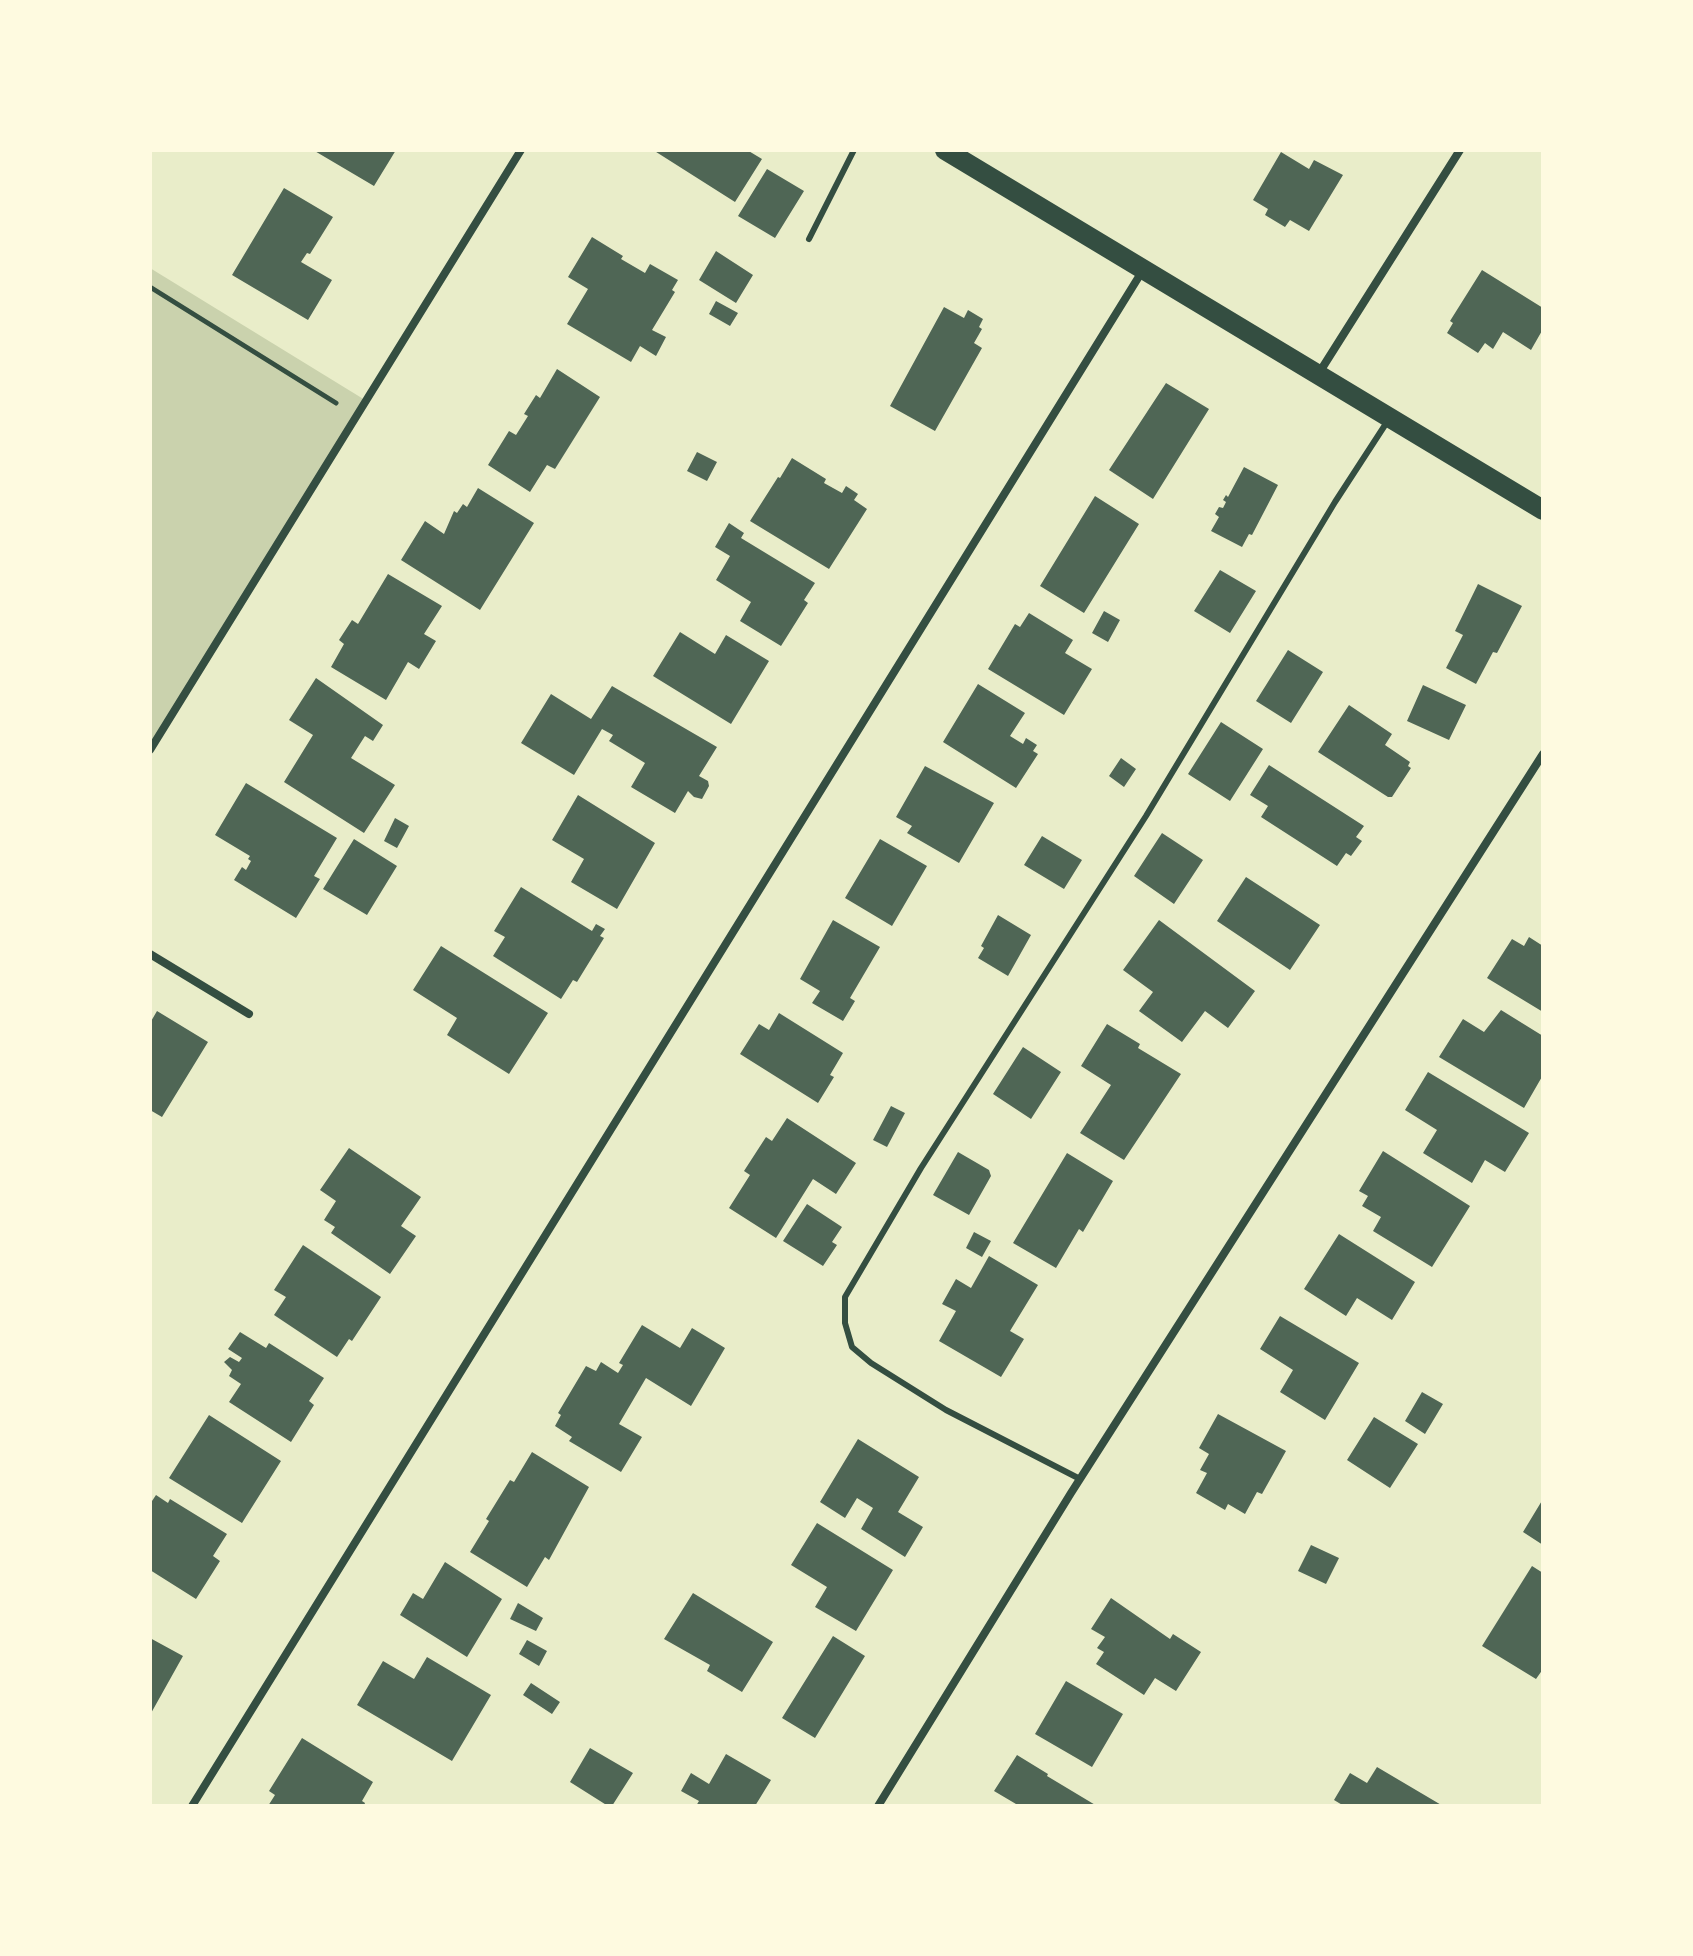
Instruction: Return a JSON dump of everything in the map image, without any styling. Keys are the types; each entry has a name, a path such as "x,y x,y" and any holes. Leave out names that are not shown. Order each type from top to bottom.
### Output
{"main road":[{"path":"945,150 1543,510"}],"street":[{"path":"150,750 521,150"},
{"path":"1318,375 1460,150"},
{"path":"192,1806 1143,270"},
{"path":"878,1806 1080,1479 1543,754"},
{"path":"150,954 249,1014"}],"lane":[{"path":"809,239 854,150"},
{"path":"1080,1479 946,1410 871,1363 852,1347 845,1323 845,1297 921,1168 1146,816 1326,515 1390,418"}],"path":[{"path":"150,287 356,416"}],"green space":[{"path":"150,268 365,400 150,750"}],"building":[{"path":"313,150 396,150 374,186"},
{"path":"653,150 747,150 762,159 735,202"},
{"path":"1281,152 1309,169 1314,160 1343,175 1309,231 1290,220 1285,227 1265,215 1268,209 1253,200"},
{"path":"767,169 804,191 775,238 738,216"},
{"path":"284,188 333,217 310,254 307,253 301,262 332,280 308,320 232,275"},
{"path":"592,237 645,273 650,264 678,280 672,290 675,292 652,330 666,337 656,356 640,346 631,362 567,324 588,289 568,277"},
{"path":"716,251 753,275 736,303 699,280"},
{"path":"1482,270 1543,308 1543,329 1531,350 1503,332 1493,349 1485,343 1478,353 1447,333 1453,323 1450,321"},
{"path":"716,301 738,313 730,326 709,314"},
{"path":"944,307 964,318 968,310 983,319 979,327 982,329 974,343 982,348 935,431 890,406"},
{"path":"557,369 600,397 555,469 547,465 530,492 488,465 509,431 516,435 528,416 524,414 536,395 540,398"},
{"path":"1166,383 1209,409 1153,499 1109,470"},
{"path":"697,452 717,462 707,481 687,471"},
{"path":"792,458 842,493 846,486 858,494 854,500 867,509 829,569 750,521"},
{"path":"1244,467 1278,485 1252,535 1249,534 1242,547 1211,531 1219,517 1215,514 1219,507 1223,508 1226,502 1223,500 1226,495 1228,497"},
{"path":"478,488 534,523 480,610 401,560 425,521 444,534 454,511 457,513 463,504 467,507"},
{"path":"1095,496 1139,524 1084,613 1040,586"},
{"path":"729,523 744,533 741,538 815,583 804,600 808,603 781,646 740,621 751,602 716,580 730,556 715,547"},
{"path":"1220,570 1256,591 1230,633 1194,611"},
{"path":"388,574 442,606 424,634 436,641 419,669 408,662 386,700 331,667 344,644 339,640 352,620 358,624"},
{"path":"1478,584 1522,606 1476,684 1446,668 1463,635 1455,631"},
{"path":"1104,611 1120,620 1108,642 1092,633"},
{"path":"1029,613 1073,640 1065,653 1092,669 1064,715 988,669 1015,624 1020,627"},
{"path":"680,632 715,654 726,635 769,661 731,724 653,676"},
{"path":"1288,650 1323,672 1291,723 1256,701"},
{"path":"316,678 383,725 373,741 365,736 351,758 395,785 364,833 284,782 313,735 289,720"},
{"path":"978,684 1025,713 1010,736 1023,744 1026,738 1037,745 1033,751 1038,754 1016,788 943,742"},
{"path":"1423,685 1466,705 1449,740 1407,721"},
{"path":"612,686 717,747 699,776 708,781 709,786 702,799 688,791 675,813 631,787 645,763 609,741 613,735 602,729 574,775 521,743 551,694 591,719"},
{"path":"1349,705 1392,734 1385,745 1410,762 1408,766 1411,768 1392,797 1318,752"},
{"path":"1221,722 1263,749 1230,801 1188,774"},
{"path":"1121,758 1136,769 1124,787 1109,776"},
{"path":"1269,765 1364,826 1356,837 1362,841 1351,856 1346,853 1337,866 1261,817 1268,806 1250,795"},
{"path":"925,766 994,803 959,863 907,833 912,826 896,817"},
{"path":"246,783 337,838 314,876 320,879 296,918 234,880 242,867 246,870 250,856 215,835"},
{"path":"578,795 655,843 617,909 571,882 584,859 552,840"},
{"path":"395,818 409,826 397,848 384,841"},
{"path":"1162,833 1203,860 1174,904 1134,876"},
{"path":"1042,836 1082,860 1064,889 1024,865"},
{"path":"354,839 397,866 367,915 323,889"},
{"path":"880,839 927,866 892,926 845,898"},
{"path":"1246,877 1320,925 1290,970 1217,921"},
{"path":"521,887 592,931 596,924 605,929 600,936 604,938 577,982 573,980 561,999 493,956 505,937 494,931"},
{"path":"998,915 1031,935 1008,976 978,958"},
{"path":"833,920 880,947 850,998 855,1001 843,1021 812,1003 820,991 800,979"},
{"path":"1159,920 1255,991 1228,1028 1205,1011 1182,1042 1139,1011 1153,992 1123,970"},
{"path":"1529,937 1543,946 1543,1012 1487,978 1512,939 1524,946"},
{"path":"441,946 548,1013 509,1074 447,1035 457,1018 413,990"},
{"path":"1501,1010 1543,1036 1543,1075 1524,1108 1439,1057 1463,1019 1484,1032"},
{"path":"157,1011 208,1042 162,1117 150,1110 150,1023"},
{"path":"779,1013 843,1053 830,1075 834,1077 818,1103 740,1054 759,1024 769,1030"},
{"path":"1107,1024 1140,1044 1138,1048 1181,1074 1124,1160 1080,1133 1111,1085 1081,1066"},
{"path":"1023,1047 1061,1072 1031,1119 993,1094"},
{"path":"1428,1072 1529,1133 1505,1172 1485,1160 1472,1183 1423,1153 1437,1130 1405,1110"},
{"path":"891,1106 905,1113 887,1147 873,1140"},
{"path":"787,1118 856,1163 836,1194 813,1179 776,1238 729,1208 750,1175 744,1171 766,1137 772,1141"},
{"path":"349,1148 421,1197 401,1226 416,1236 390,1274 331,1233 335,1227 324,1220 336,1201 320,1190"},
{"path":"1383,1151 1470,1206 1432,1267 1373,1231 1381,1217 1362,1206 1368,1196 1359,1191"},
{"path":"958,1152 989,1170 991,1176 969,1215 933,1195"},
{"path":"1067,1153 1113,1181 1083,1232 1079,1229 1056,1268 1013,1243"},
{"path":"807,1204 842,1227 832,1242 837,1245 823,1266 783,1241"},
{"path":"974,1232 991,1241 982,1257 966,1248"},
{"path":"1339,1234 1415,1282 1392,1320 1357,1298 1346,1316 1304,1289"},
{"path":"303,1245 381,1297 352,1341 349,1339 337,1357 274,1315 286,1297 274,1290"},
{"path":"989,1256 1038,1285 1010,1331 1024,1339 1001,1377 939,1341 956,1311 942,1304 956,1279 971,1288"},
{"path":"1280,1316 1359,1363 1325,1420 1280,1392 1293,1370 1260,1349"},
{"path":"642,1325 680,1348 692,1328 725,1348 691,1406 646,1378 619,1424 642,1437 621,1472 569,1441 572,1437 555,1426 561,1415 558,1413 586,1366 596,1371 601,1362 618,1373 623,1365 619,1363"},
{"path":"240,1332 266,1348 269,1343 324,1378 309,1401 314,1405 291,1442 229,1402 241,1384 229,1376 232,1370 224,1362 230,1357 239,1362 242,1358 228,1349"},
{"path":"1422,1392 1443,1404 1425,1434 1405,1421"},
{"path":"1218,1414 1286,1451 1262,1494 1257,1492 1245,1514 1228,1504 1225,1510 1196,1493 1207,1473 1200,1470 1209,1454 1199,1448"},
{"path":"209,1415 281,1461 242,1523 169,1478"},
{"path":"1374,1417 1418,1444 1390,1488 1347,1460"},
{"path":"858,1439 919,1477 898,1512 923,1527 905,1557 861,1529 873,1508 857,1498 845,1518 820,1502"},
{"path":"532,1452 589,1487 549,1560 545,1557 527,1587 470,1552 510,1480 514,1482"},
{"path":"156,1495 168,1503 170,1499 227,1534 213,1556 220,1561 196,1599 150,1570 150,1504"},
{"path":"1543,1499 1543,1545 1523,1532"},
{"path":"817,1523 893,1570 856,1631 815,1607 827,1587 791,1565"},
{"path":"1311,1545 1339,1558 1326,1584 1298,1571"},
{"path":"445,1562 502,1599 467,1657 400,1615 413,1593 423,1599"},
{"path":"1532,1566 1543,1573 1543,1669 1536,1679 1482,1646"},
{"path":"693,1593 773,1642 742,1692 707,1671 710,1665 664,1639"},
{"path":"1111,1598 1170,1639 1173,1634 1201,1652 1176,1691 1155,1678 1144,1695 1096,1664 1104,1652 1097,1648 1105,1637 1091,1629"},
{"path":"518,1603 543,1618 536,1631 510,1619"},
{"path":"833,1636 865,1656 815,1738 782,1718"},
{"path":"150,1638 183,1656 150,1715"},
{"path":"527,1640 547,1651 539,1666 519,1654"},
{"path":"427,1657 491,1695 452,1761 357,1705 383,1661 414,1679"},
{"path":"1066,1681 1123,1714 1092,1767 1035,1734"},
{"path":"531,1683 560,1702 552,1714 523,1695"},
{"path":"302,1738 373,1782 362,1801 364,1806 268,1806 275,1795 269,1791"},
{"path":"590,1748 633,1773 612,1806 570,1782"},
{"path":"726,1754 771,1780 755,1806 696,1806 699,1801 681,1791 691,1773 709,1784"},
{"path":"1017,1755 1097,1806 1015,1806 994,1791"},
{"path":"1377,1767 1443,1806 1344,1806 1334,1800 1350,1773 1367,1783"}]}
